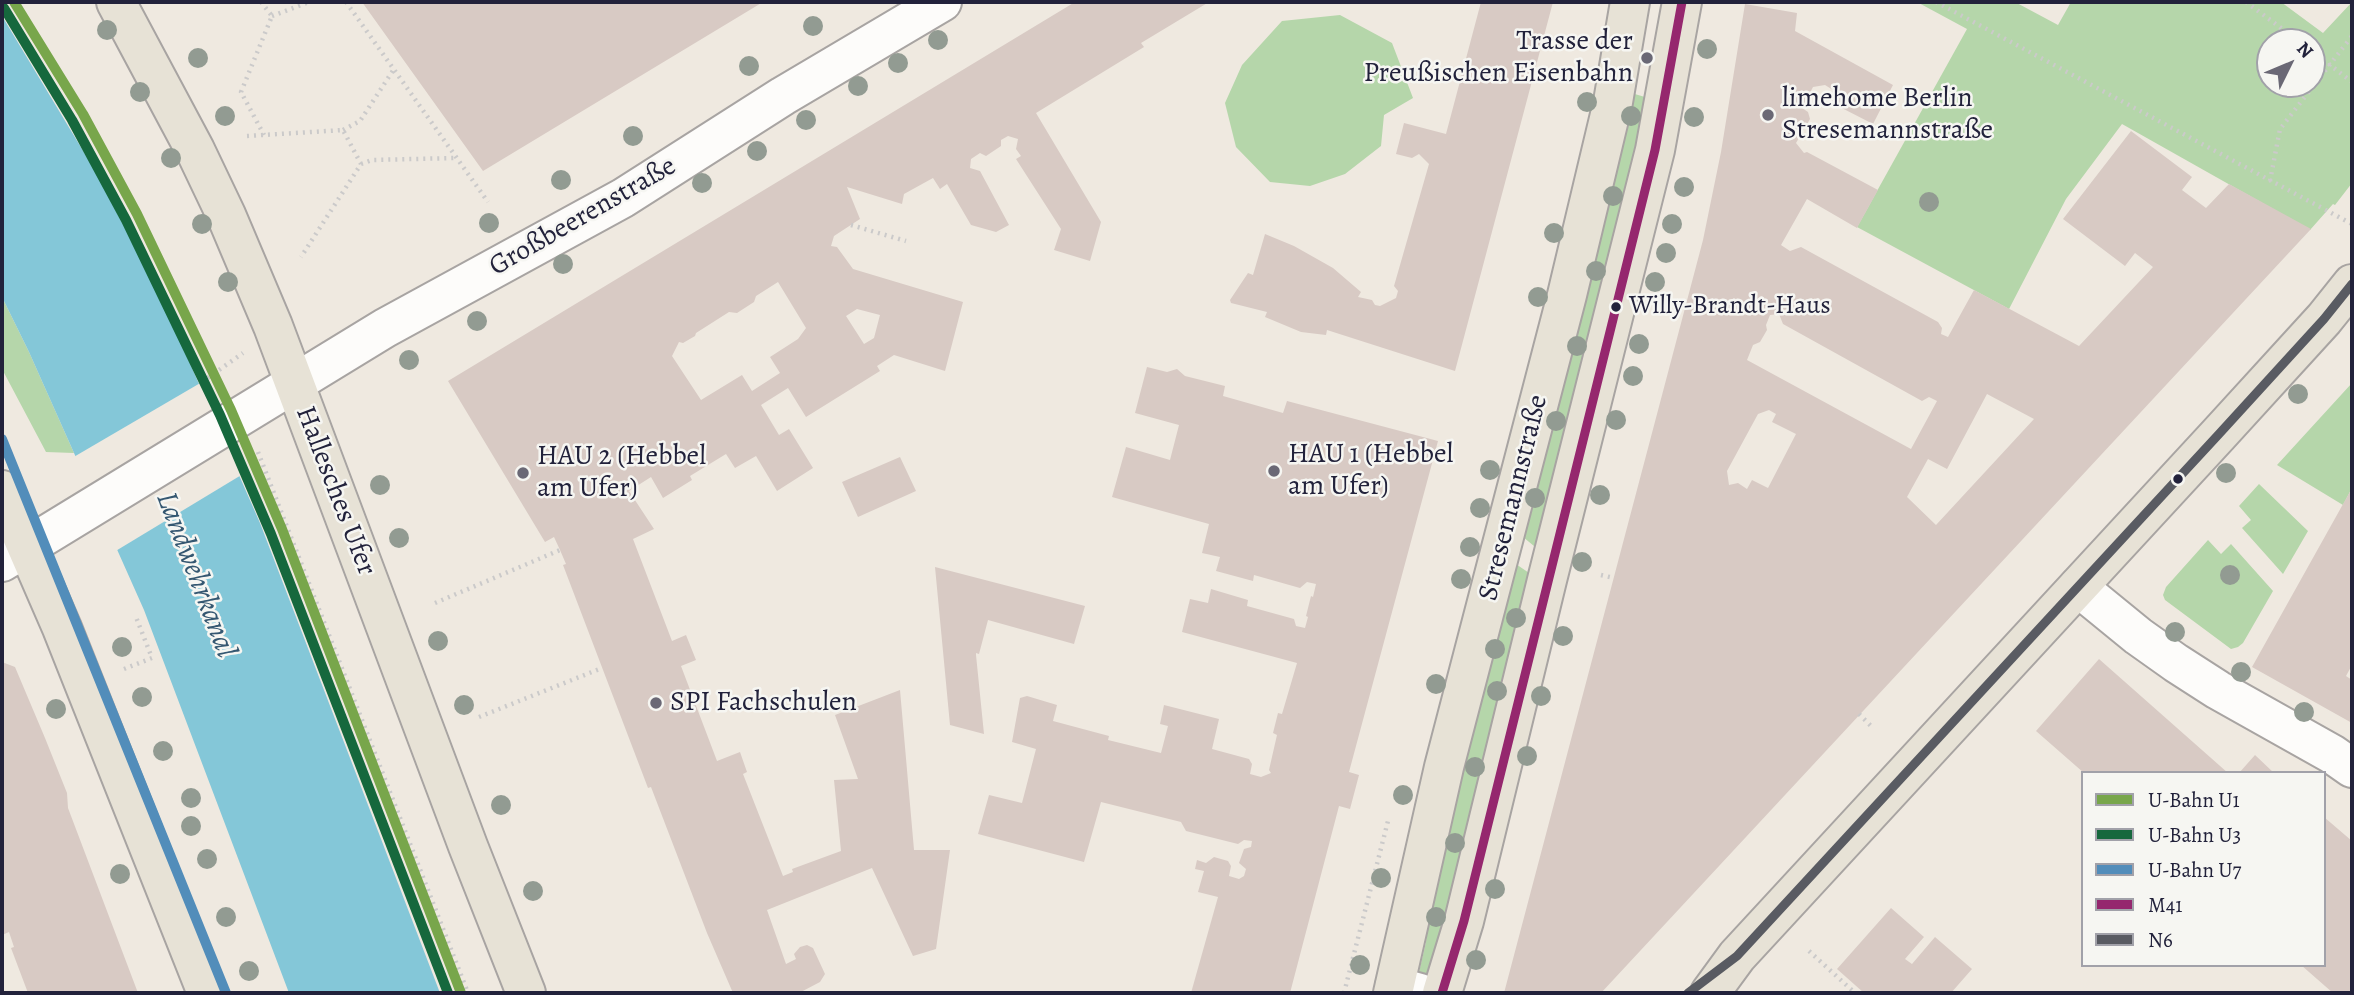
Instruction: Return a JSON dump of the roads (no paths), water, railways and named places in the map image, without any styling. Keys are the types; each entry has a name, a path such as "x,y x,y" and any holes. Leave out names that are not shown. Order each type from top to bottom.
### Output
{"main road":[{"name":"Hallesches Ufer","path":"116,2 164,89 226,215 273,326 526,993"},
{"name":"Stresemannstraße","path":"1403,991 1444,766 1567,295 1613,102 1630,2"},
{"name":"Stresemannstraße","path":"1443,993 1464,921 1656,150 1682,2"},
{"path":"1710,993 1737,956 2078,587 2352,284"},
{"path":"2,491 15,554 72,653 207,993"},
{"path":"1688,993 1737,956"}],"street":[{"name":"Großbeerenstraße","path":"15,554 385,328 623,198 783,96 942,2"},
{"path":"2078,587 2176,663 2352,768"}],"water":[{"name":"Landwehrkanal","path":"2,16 94,169 160,295 260,523 440,993 289,993 144,610 2,297"}],"metro line":[{"name":"U1","path":"14,2 83,114 137,214 231,410 282,529 461,993"},
{"name":"U3","path":"4,8 72,120 126,220 220,415 271,534 448,993"},
{"name":"U7","path":"2,439 226,993"}],"place":[{"name":"Trasse der Preußischen Eisenbahn","path":"1647,58"},
{"name":"limehome Berlin Stresemannstraße","path":"1768,115"},
{"name":"Willy-Brandt-Haus","path":"1616,307"},
{"name":"HAU 1 (Hebbel am Ufer)","path":"1274,471"},
{"name":"HAU 2 (Hebbel am Ufer)","path":"523,473"},
{"name":"SPI Fachschulen","path":"656,703"}]}
